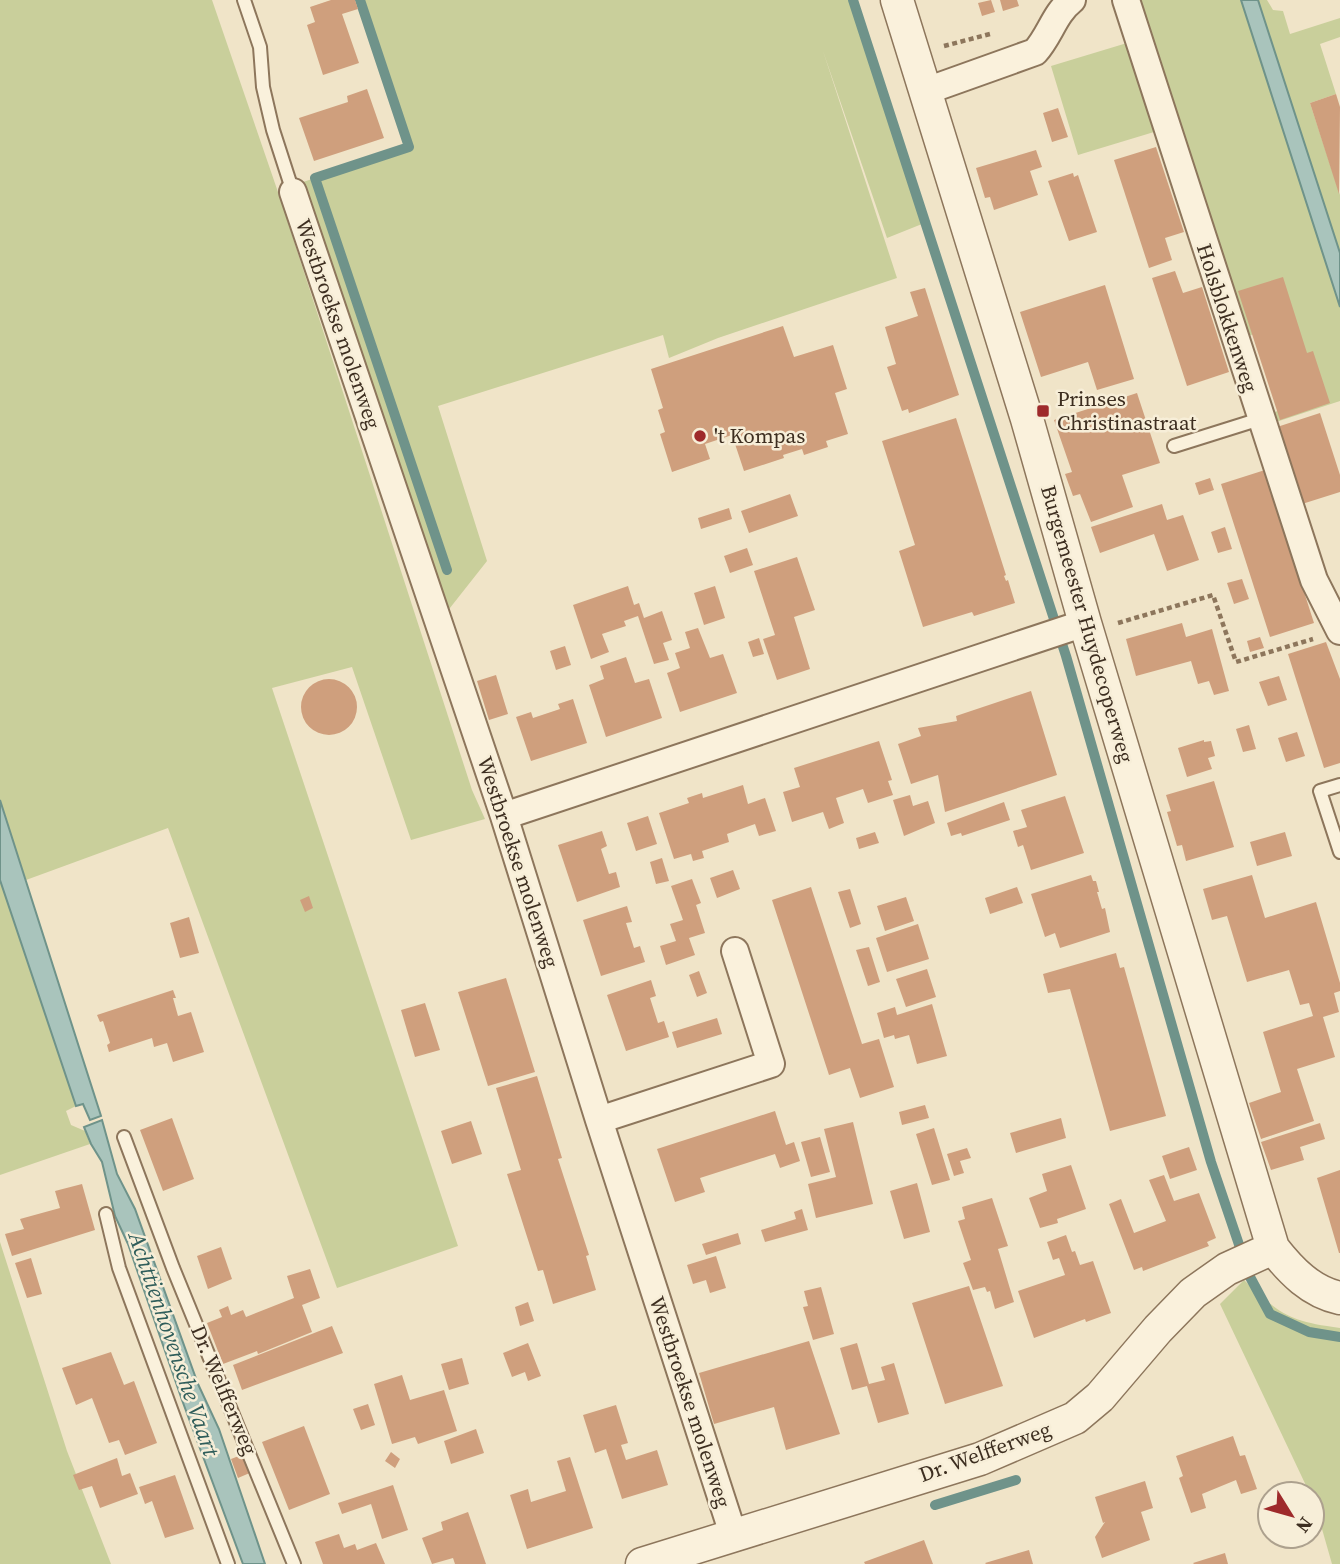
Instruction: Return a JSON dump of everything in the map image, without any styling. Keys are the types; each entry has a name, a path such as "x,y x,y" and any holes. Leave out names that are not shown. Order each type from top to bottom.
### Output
{"street":[{"name":"Burgemeester Huydecoperweg","path":"897,0 1027,419 1089,634 1257,1256"},
{"name":"Holsblokkenweg","path":"1126,0 1314,580 1340,631"},
{"path":"926,91 1035,52 1064,3"},
{"name":"Westbroekse molenweg","path":"293,192 504,816 733,1535"},
{"path":"504,816 1089,634"},
{"path":"599,1120 771,1064 735,951"},
{"path":"1257,1256 1294,1273 1326,1294 1340,1298"},
{"name":"Dr. Welfferweg","path":"642,1564 980,1458 1075,1418 1100,1397 1193,1293 1257,1256"}],"lane":[{"path":"244,0 260,47 262,87 293,192"},
{"path":"1174,446 1260,419"},
{"path":"1340,785 1320,791 1340,852"},
{"name":"Dr. Welfferweg","path":"124,1137 173,1268 294,1564"},
{"path":"106,1214 119,1268 228,1564"}],"path":[{"path":"1089,634 1109,641 1104,627 1213,595 1236,662 1314,639"}],"green space":[{"path":"0,0 212,0 279,195 472,790 485,819 411,840 352,667 272,688 458,1246 337,1288 168,828 26,880 0,800"},
{"path":"360,0 857,0 927,222 887,238 823,51 897,278 718,338 669,358 663,335 438,406 487,561 446,613 300,183 409,147"},
{"path":"1140,0 1241,0 1340,307 1340,401 1276,422 1272,413 1297,404 1272,328 1248,336"},
{"path":"1258,0 1267,0 1273,10 1283,11 1290,34 1340,18 1340,37 1320,44 1336,94 1310,103 1340,195 1340,253"},
{"path":"1127,43 1154,132 1078,155 1051,66"},
{"path":"0,880 76,1106 66,1111 71,1125 85,1131 90,1144 0,1175"},
{"path":"0,1242 67,1451 111,1564 0,1564"},
{"path":"1244,1280 1286,1314 1308,1322 1340,1328 1340,1564 1332,1564 1326,1543 1326,1480 1303,1480 1220,1304"}],"water":[{"path":"1241,0 1258,0 1340,253 1340,307"},
{"path":"0,800 101,1116 90,1120 83,1104 76,1106 0,880"},
{"name":"Achttienhovensche Vaart","path":"102,1120 117,1174 135,1209 198,1384 219,1429 265,1564 243,1564 182,1400 128,1244 115,1216 102,1162 84,1127"}],"building":[{"path":"331,0 355,0 358,9 342,14 359,63 323,75 307,25 315,22 310,7"},
{"path":"991,0 995,12 982,16 978,3"},
{"path":"1000,0 1017,0 1019,6 1003,11"},
{"path":"367,89 384,138 314,161 299,118 348,102 347,96"},
{"path":"1336,94 1340,107 1339,194 1310,103"},
{"path":"1058,108 1068,137 1052,142 1043,113"},
{"path":"1156,147 1184,232 1165,238 1172,260 1149,268 1114,160"},
{"path":"1036,150 1042,167 1030,171 1038,195 994,210 990,197 985,198 976,168"},
{"path":"1073,173 1074,177 1078,175 1097,232 1069,241 1048,181"},
{"path":"1175,271 1183,293 1202,287 1229,372 1187,386 1152,278"},
{"path":"1283,277 1307,353 1313,351 1330,403 1280,420 1238,291"},
{"path":"1105,285 1134,379 1097,390 1088,362 1041,377 1020,312"},
{"path":"925,288 959,395 909,413 908,409 902,411 887,367 896,364 885,327 918,316 910,292"},
{"path":"783,326 794,357 833,345 847,389 835,393 848,434 826,441 828,447 804,455 802,449 744,471 732,435 705,444 710,459 672,472 660,434 665,432 658,410 663,408 651,369"},
{"path":"1137,393 1160,463 1122,475 1133,507 1091,522 1080,494 1073,496 1065,474 1072,472 1054,420"},
{"path":"1320,413 1340,475 1340,492 1302,504 1277,427"},
{"path":"956,418 1006,575 1004,576 1006,581 1008,580 1015,603 974,616 972,612 923,627 899,551 915,545 882,441"},
{"path":"1265,470 1314,623 1270,637 1221,484"},
{"path":"1210,478 1214,490 1199,495 1195,483"},
{"path":"790,494 798,516 749,533 741,511"},
{"path":"1162,504 1167,520 1183,515 1199,560 1167,571 1154,534 1100,553 1091,527"},
{"path":"729,508 732,519 701,529 698,518"},
{"path":"1225,527 1232,549 1218,553 1211,532"},
{"path":"747,548 753,565 730,573 724,556"},
{"path":"797,557 815,610 794,617 810,669 777,680 763,639 775,635 754,571"},
{"path":"1242,579 1249,599 1234,604 1227,583"},
{"path":"628,586 634,605 639,603 644,618 662,611 672,640 663,643 669,660 654,664 638,616 624,621 626,626 602,634 609,652 591,659 573,605"},
{"path":"715,586 725,618 704,625 694,593"},
{"path":"1182,623 1186,637 1212,629 1229,691 1214,695 1209,681 1198,684 1191,661 1136,676 1126,639"},
{"path":"698,628 710,658 723,654 737,693 680,712 667,673 680,668 675,653 690,648 685,632"},
{"path":"1260,637 1264,648 1250,652 1247,641"},
{"path":"759,638 764,654 753,657 748,642"},
{"path":"1326,642 1340,679 1340,763 1324,768 1288,654"},
{"path":"565,646 571,665 556,670 550,651"},
{"path":"626,657 635,683 649,679 662,718 606,737 589,685 604,679 600,666"},
{"path":"496,675 508,714 489,720 477,681"},
{"path":"1279,676 1287,700 1268,706 1259,682"},
{"path":"329,679 349,687 357,707 349,727 329,735 309,727 301,707 309,687"},
{"path":"1031,691 1057,775 945,812 938,775 911,784 898,744 921,736 918,728 957,721 956,716"},
{"path":"573,699 587,743 531,761 516,717 531,712 533,718 560,709 558,704"},
{"path":"1249,725 1256,749 1243,752 1236,729"},
{"path":"1297,732 1305,756 1286,762 1278,738"},
{"path":"1204,740 1211,741 1215,756 1208,758 1212,769 1187,777 1178,748"},
{"path":"879,741 892,780 888,781 893,795 868,803 863,789 836,798 844,823 829,829 823,812 792,822 783,792 800,787 794,768"},
{"path":"1214,781 1234,847 1186,861 1182,845 1177,846 1167,812 1171,811 1166,795"},
{"path":"743,785 748,804 765,798 776,831 759,836 755,824 727,834 729,842 702,851 704,858 693,861 691,854 674,859 659,813 689,803 687,798 702,793 703,798"},
{"path":"910,795 913,806 928,801 935,823 904,836 893,800"},
{"path":"1065,796 1084,853 1031,870 1023,845 1018,847 1013,831 1027,827 1021,810"},
{"path":"1004,802 1010,820 962,836 961,833 951,836 947,823"},
{"path":"648,816 657,844 636,851 627,823"},
{"path":"602,831 607,846 601,849 609,874 616,872 620,887 577,902 558,845"},
{"path":"875,832 879,843 859,849 856,838"},
{"path":"1285,832 1292,856 1257,866 1250,842"},
{"path":"662,858 669,881 656,884 650,862"},
{"path":"733,870 740,889 717,898 710,878"},
{"path":"1091,875 1093,881 1096,881 1102,909 1105,908 1110,932 1060,948 1055,933 1045,937 1031,894"},
{"path":"1252,875 1265,918 1316,902 1340,983 1340,991 1334,993 1339,1012 1323,1017 1335,1057 1297,1069 1314,1121 1261,1139 1249,1103 1281,1092 1263,1032 1313,1016 1309,1003 1300,1005 1289,970 1247,982 1227,916 1212,920 1203,889"},
{"path":"692,879 701,903 696,905 705,933 689,938 695,955 666,965 660,946 676,941 670,924 683,920 671,886"},
{"path":"811,887 862,1044 879,1039 894,1087 860,1098 850,1068 829,1075 772,900"},
{"path":"1017,887 1023,903 990,914 985,898"},
{"path":"850,889 861,924 850,928 838,892"},
{"path":"309,896 313,908 305,912 300,900"},
{"path":"906,897 914,921 885,931 877,906"},
{"path":"627,906 632,922 626,923 634,948 640,946 645,962 601,976 583,920"},
{"path":"189,917 199,953 180,958 170,923"},
{"path":"918,924 929,959 887,972 876,938"},
{"path":"869,947 880,982 868,986 856,950"},
{"path":"1116,953 1120,968 1124,967 1166,1116 1110,1131 1070,989 1048,993 1043,974"},
{"path":"927,969 936,997 906,1007 896,979"},
{"path":"699,971 707,993 697,997 689,975"},
{"path":"506,978 535,1072 488,1086 458,992"},
{"path":"651,980 656,996 650,998 658,1023 664,1021 669,1037 626,1051 607,995"},
{"path":"173,990 178,1016 191,1012 204,1052 173,1062 167,1043 154,1047 152,1038 109,1052 107,1045 110,1043 103,1021 100,1022 97,1015"},
{"path":"425,1003 440,1050 415,1057 401,1010"},
{"path":"932,1004 947,1056 917,1064 909,1035 895,1039 894,1035 884,1038 877,1013 895,1007 897,1015"},
{"path":"717,1018 722,1034 677,1048 672,1032"},
{"path":"537,1076 562,1158 558,1159 589,1255 586,1256 596,1290 553,1304 543,1270 538,1271 507,1174 521,1170 496,1088"},
{"path":"925,1105 929,1118 902,1125 899,1112"},
{"path":"775,1111 786,1145 794,1142 800,1161 780,1168 775,1154 700,1178 705,1192 675,1202 657,1149"},
{"path":"172,1118 194,1179 163,1191 140,1130"},
{"path":"1061,1118 1066,1138 1016,1153 1010,1133"},
{"path":"471,1121 482,1154 452,1164 441,1131"},
{"path":"853,1122 873,1204 816,1218 808,1184 836,1177 824,1129"},
{"path":"1320,1123 1325,1139 1300,1147 1304,1160 1271,1170 1261,1142"},
{"path":"934,1128 950,1180 932,1185 916,1134"},
{"path":"820,1137 830,1172 811,1177 801,1142"},
{"path":"1189,1147 1197,1170 1170,1179 1162,1156"},
{"path":"967,1148 971,1158 960,1161 964,1173 954,1176 947,1154"},
{"path":"1071,1165 1086,1209 1057,1219 1058,1223 1040,1228 1029,1198 1047,1191 1042,1174"},
{"path":"1340,1170 1340,1253 1339,1253 1317,1178"},
{"path":"1164,1175 1174,1201 1199,1193 1216,1238 1207,1242 1209,1246 1143,1271 1142,1267 1134,1270 1109,1204 1121,1199 1134,1233 1166,1221 1149,1180"},
{"path":"917,1183 930,1232 904,1239 890,1191"},
{"path":"82,1184 95,1230 12,1256 5,1234 24,1229 20,1219 60,1208 55,1191"},
{"path":"992,1198 1008,1246 998,1249 1014,1302 995,1309 990,1291 987,1292 985,1287 973,1290 963,1263 971,1260 958,1221 965,1219 962,1207"},
{"path":"802,1209 808,1230 765,1242 761,1230 796,1219 794,1212"},
{"path":"738,1233 741,1244 706,1255 702,1244"},
{"path":"1066,1235 1080,1265 1093,1261 1111,1313 1086,1322 1085,1319 1034,1338 1018,1291 1065,1275 1059,1258 1053,1260 1047,1242"},
{"path":"221,1247 232,1279 208,1289 197,1256"},
{"path":"716,1256 726,1288 710,1293 706,1280 693,1284 687,1265"},
{"path":"31,1258 42,1294 27,1298 15,1263"},
{"path":"310,1269 320,1298 302,1305 312,1332 258,1354 257,1351 223,1364 207,1323 222,1317 219,1310 228,1306 231,1315 243,1310 246,1317 294,1298 287,1276"},
{"path":"969,1286 1003,1386 945,1404 912,1303"},
{"path":"821,1287 834,1334 813,1340 803,1307 808,1306 804,1291"},
{"path":"528,1302 534,1321 520,1326 515,1307"},
{"path":"332,1326 343,1353 242,1390 233,1365"},
{"path":"809,1341 840,1434 786,1450 774,1407 714,1424 699,1373"},
{"path":"528,1343 541,1376 528,1381 525,1372 512,1377 503,1353"},
{"path":"857,1343 869,1384 885,1380 881,1367 894,1363 909,1414 878,1423 867,1386 852,1390 840,1348"},
{"path":"111,1352 124,1385 134,1381 157,1443 125,1455 119,1440 109,1443 92,1398 76,1405 62,1368"},
{"path":"462,1358 469,1384 449,1390 441,1364"},
{"path":"402,1375 410,1400 444,1390 457,1431 418,1444 415,1437 392,1444 374,1384"},
{"path":"368,1404 375,1425 361,1430 353,1409"},
{"path":"616,1405 628,1443 621,1445 626,1460 657,1450 668,1485 622,1499 606,1449 595,1453 583,1415"},
{"path":"304,1426 330,1494 289,1510 262,1442"},
{"path":"476,1429 484,1453 451,1464 444,1441"},
{"path":"1233,1436 1240,1456 1245,1455 1256,1489 1241,1494 1236,1480 1202,1494 1206,1508 1191,1513 1179,1478 1183,1476 1176,1456"},
{"path":"391,1452 400,1459 395,1468 385,1461"},
{"path":"244,1454 252,1472 238,1478 231,1459"},
{"path":"570,1457 593,1528 527,1549 510,1495 528,1489 531,1502 566,1491 557,1461"},
{"path":"117,1458 122,1476 130,1473 138,1494 100,1508 92,1486 79,1490 73,1475"},
{"path":"175,1475 194,1529 165,1538 152,1501 145,1504 139,1487"},
{"path":"1145,1481 1153,1508 1141,1512 1150,1540 1102,1558 1095,1537 1105,1522 1103,1523 1095,1497"},
{"path":"393,1485 408,1530 382,1539 371,1504 342,1514 338,1503"},
{"path":"468,1512 486,1564 455,1564 453,1558 432,1564 422,1538 443,1530 441,1522"},
{"path":"339,1534 344,1548 355,1544 357,1550 376,1543 385,1564 323,1564 315,1542"},
{"path":"924,1540 933,1564 864,1562"},
{"path":"1029,1550 1033,1564 985,1563"},
{"path":"1225,1553 1228,1564 1193,1563"}],"waterway":[{"path":"360,0 409,147 315,178 447,570"},
{"path":"853,0 1066,656 1211,1162 1250,1277 1270,1314 1309,1332 1340,1337"},
{"path":"935,1505 1016,1480"}],"place":[{"name":"Prinses Christinastraat","path":"1043,411"},
{"name":"'t Kompas","path":"700,436"}]}
